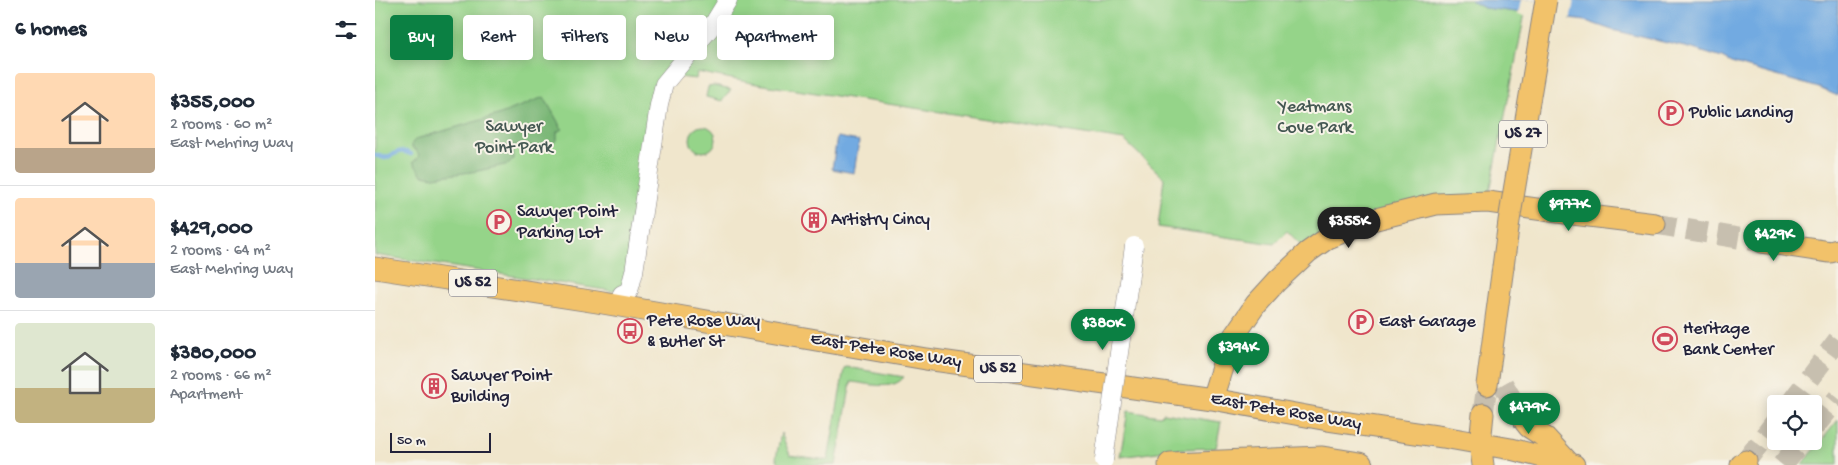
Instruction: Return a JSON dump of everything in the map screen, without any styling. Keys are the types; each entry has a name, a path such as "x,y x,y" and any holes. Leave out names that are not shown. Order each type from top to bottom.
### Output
{"highway":[{"path":"1171,465 1322,458 1360,465"}],"main road":[{"name":"US 27","path":"1495,384 1490,360 1509,221 1546,0"},
{"path":"1212,399 1232,340 1255,304 1308,252 1328,238 1372,220 1436,204 1488,202 1565,214 1655,224"},
{"path":"1762,242 1835,254"},
{"name":"East Pete Rose Way","path":"375,268 620,306 926,359 1212,399 1328,420 1480,443 1571,465"},
{"path":"1483,414 1480,443 1483,465"},
{"path":"1525,422 1535,432 1546,438 1571,465"}],"street":[{"path":"620,306 622,294 629,290 664,84 713,26 728,0"},
{"path":"1104,460 1134,246"}],"green space":[{"name":"Yeatmans Cove Park","path":"375,0 1470,0 1484,8 1525,13 1488,202 1436,204 1308,252 1287,231 1274,244 1158,227 1164,178 1124,140 757,84 697,72 696,79 662,75 632,282 612,291 375,255"},
{"path":"714,86 731,90 722,101 706,97 708,87"},
{"name":"Sawyer Point Park","path":"544,97 562,129 557,132 557,140 543,150 524,144 513,145 514,159 509,164 478,171 434,177 422,175 413,162 419,155 412,148 412,143 416,139 498,115"},
{"path":"703,126 712,130 716,139 712,148 703,152 694,148 690,139 694,130"},
{"path":"846,367 904,377 899,382 886,385 851,382 836,465 781,465 776,458 781,433 790,455 828,460 844,369"},
{"path":"1128,411 1160,416 1163,413 1221,422 1216,448 1180,449 1120,457"},
{"path":"1838,420 1838,465 1802,465 1814,450 1822,450 1822,440"}],"water":[{"path":"1470,0 1838,0 1838,96 1819,88 1731,63 1722,58 1693,49 1612,30 1586,21 1484,8"},
{"path":"837,137 859,141 854,173 832,169"}],"pier":[{"path":"1521,0 1574,0 1570,22 1518,15"}],"waterway":[{"path":"375,155 385,158 398,152 411,154"}],"tunnel":[{"path":"1655,224 1762,242"},
{"path":"1797,395 1838,340"},
{"path":"1503,384 1525,422"},
{"path":"1483,414 1487,385"},
{"path":"1822,417 1838,398"},
{"path":"1746,461 1767,433"},
{"path":"1782,465 1794,450"}],"place":[{"name":"Public Landing","path":"1671,113"},
{"name":"Artistry Cincy","path":"814,220"},
{"name":"Sawyer Point Parking Lot","path":"499,222"},
{"name":"East Garage","path":"1361,322"},
{"name":"Pete Rose Way & Butler St","path":"630,331"},
{"name":"Heritage Bank Center","path":"1665,339"},
{"name":"Sawyer Point Building","path":"434,386"}]}
